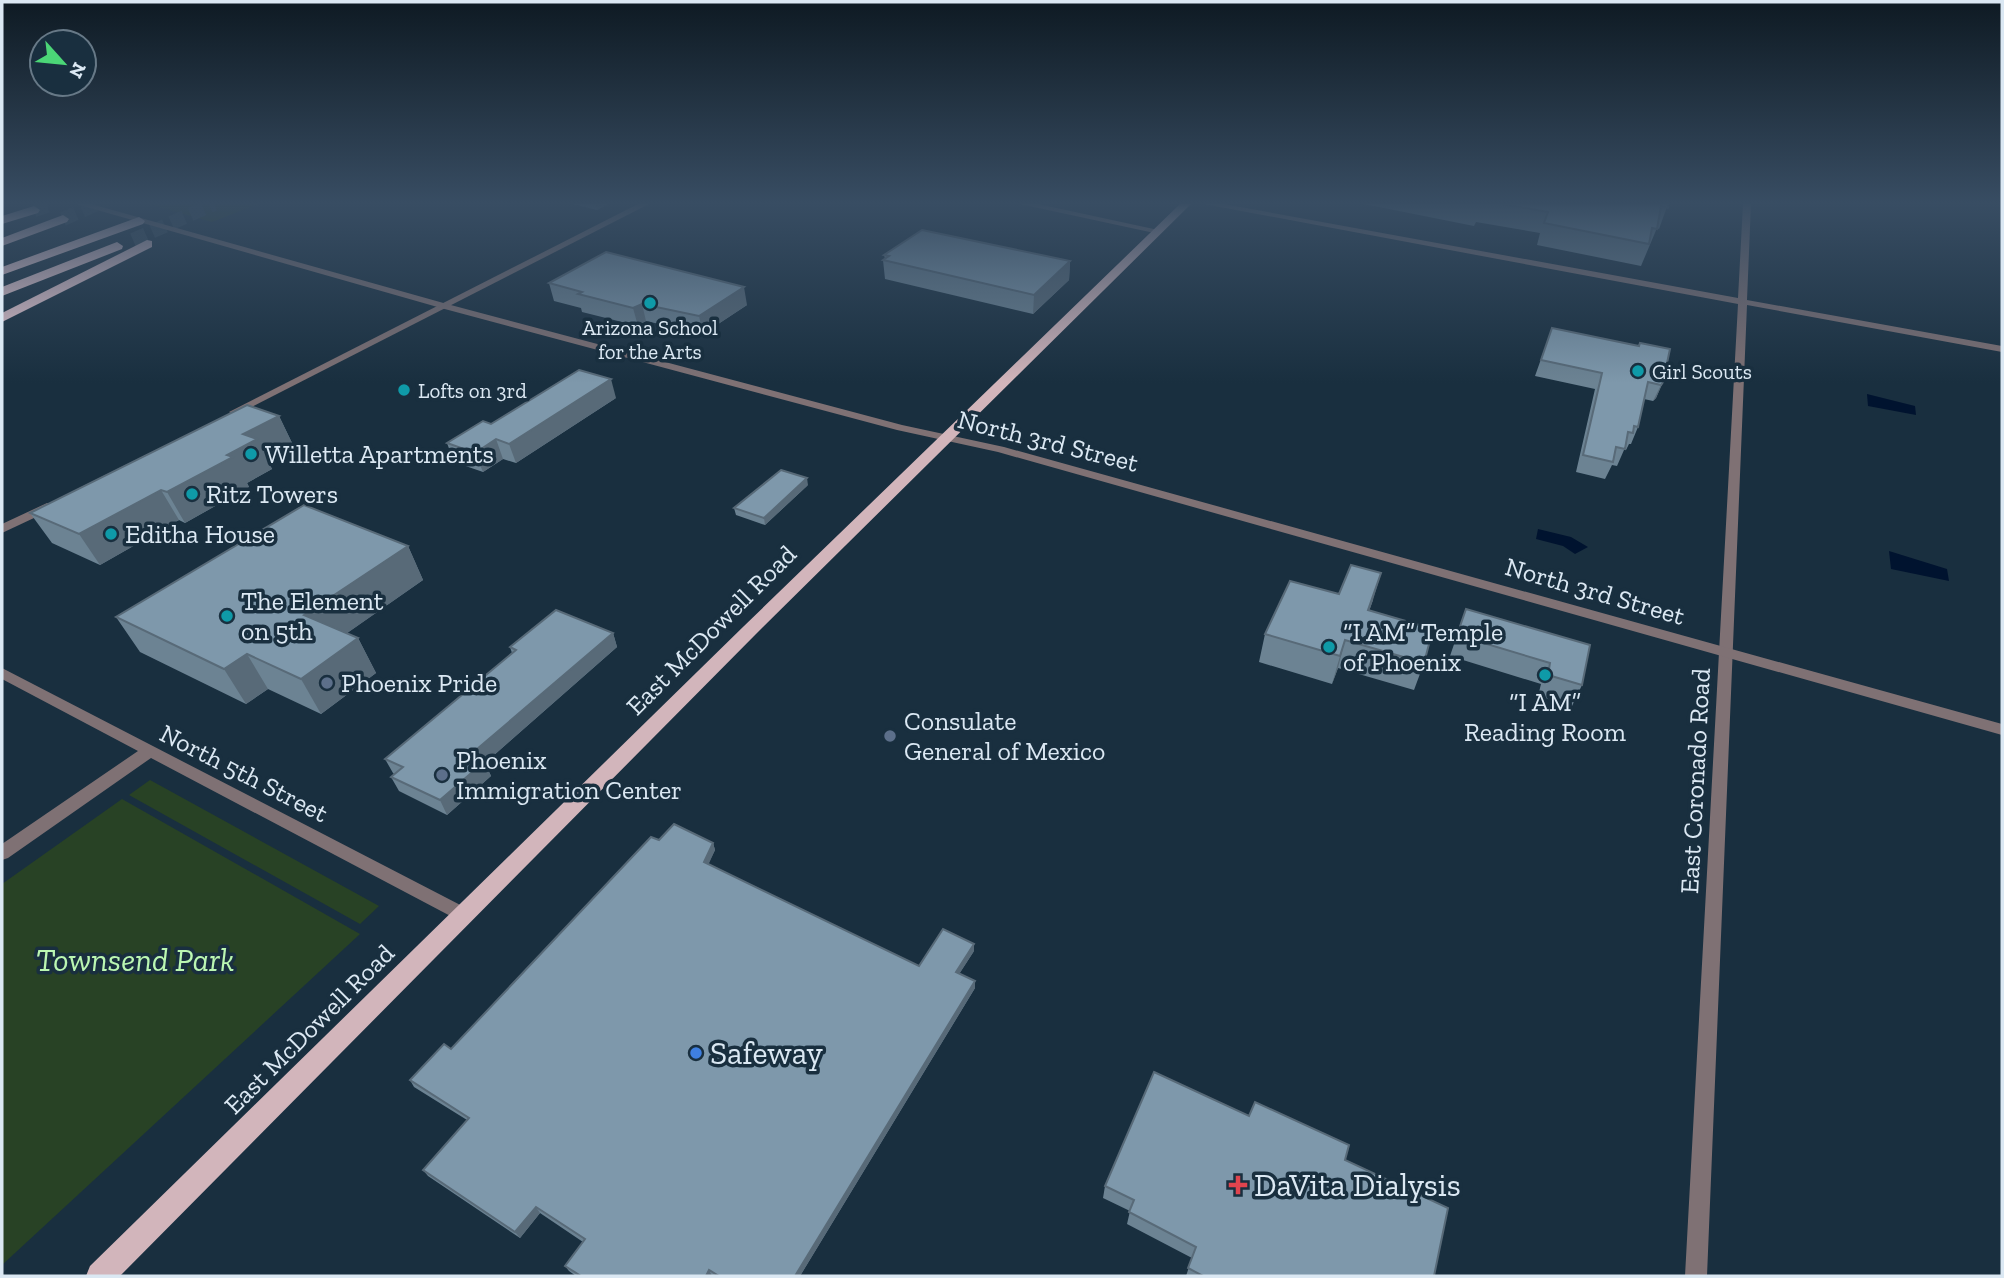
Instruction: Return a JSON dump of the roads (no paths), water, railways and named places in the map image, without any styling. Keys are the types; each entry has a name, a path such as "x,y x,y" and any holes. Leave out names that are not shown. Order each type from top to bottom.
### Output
{"highway":[{"path":"2,271 22,264"},
{"path":"2,292 80,264"},
{"path":"2,318 101,264"}],"main road":[{"name":"East McDowell Road","path":"100,1276 1126,264"}],"street":[{"name":"North 3rd Street","path":"292,264 946,439 1000,449 2002,730"},
{"path":"221,419 527,264"},
{"path":"1536,264 2002,349"},
{"name":"East Coronado Road","path":"1696,1276 1744,264"},
{"path":"2,529 63,499"},
{"name":"North 5th Street","path":"2,673 464,915"},
{"path":"2,853 149,751"}],"water":[{"path":"1867,394 1915,406 1916,415 1868,406"},
{"path":"1538,529 1571,537 1588,547 1575,554 1563,546 1536,539"},
{"path":"1889,551 1947,569 1949,581 1891,569"}],"place":[{"name":"Arizona School for the Arts","path":"650,303"},
{"name":"Girl Scouts","path":"1638,371"},
{"name":"Lofts on 3rd","path":"404,390"},
{"name":"Willetta Apartments","path":"251,454"},
{"name":"Ritz Towers","path":"192,494"},
{"name":"Editha House","path":"111,534"},
{"name":"The Element on 5th","path":"227,616"},
{"name":"“I AM” Temple of Phoenix","path":"1329,647"},
{"name":"“I AM” Reading Room","path":"1545,675"},
{"name":"Phoenix Pride","path":"327,683"},
{"name":"Consulate General of Mexico","path":"890,736"},
{"name":"Phoenix Immigration Center","path":"442,775"},
{"name":"Safeway","path":"696,1053"},
{"name":"DaVita Dialysis","path":"1238,1185"}],"park label":[{"name":"Townsend Park","path":"135,960"}]}
